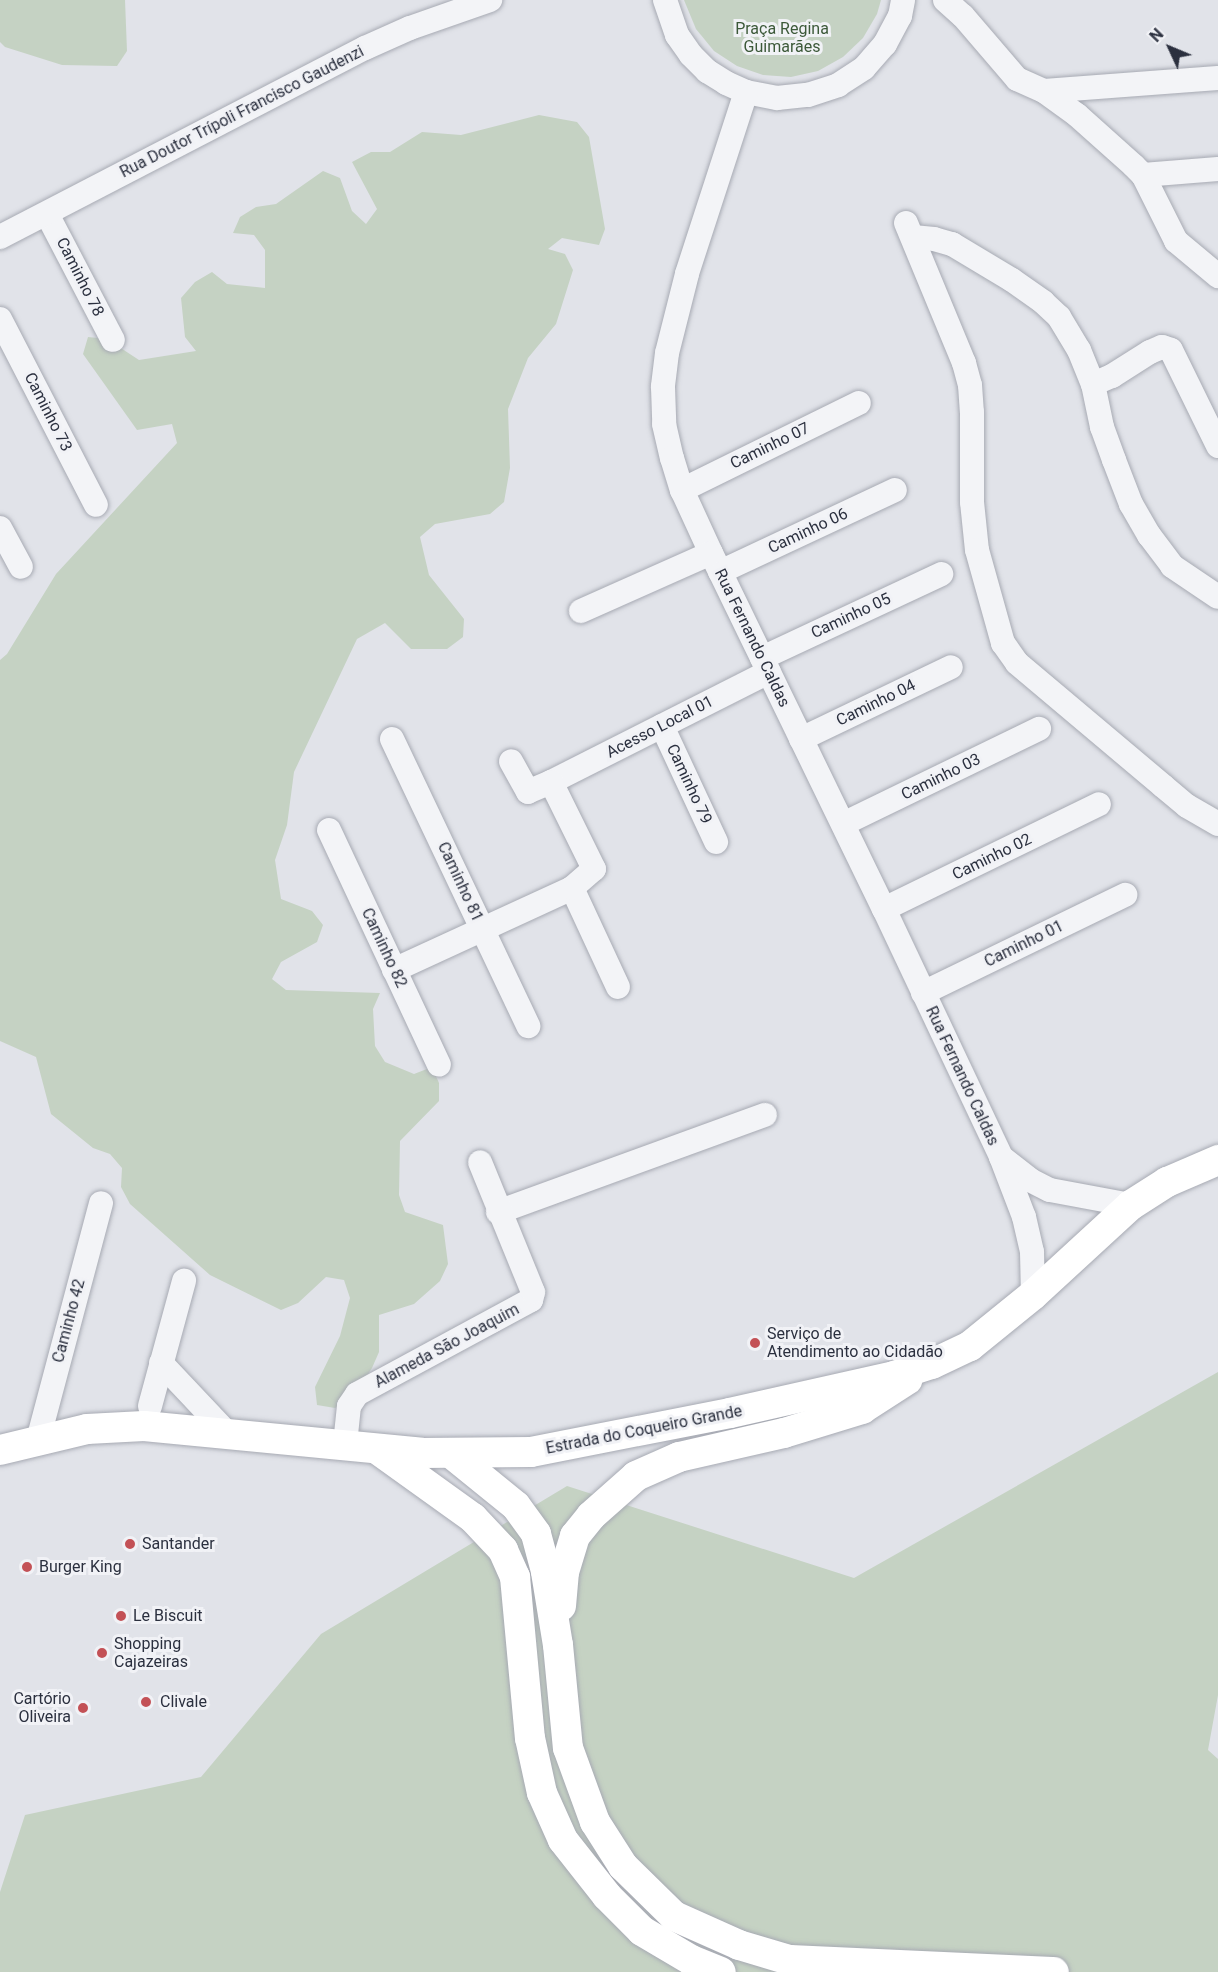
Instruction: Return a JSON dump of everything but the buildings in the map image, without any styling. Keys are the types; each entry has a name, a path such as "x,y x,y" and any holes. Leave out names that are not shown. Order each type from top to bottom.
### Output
{"main road":[{"name":"Estrada do Coqueiro Grande","path":"0,1450 87,1429 126,1426 452,1454 531,1452 730,1413 932,1365 970,1346 1033,1295 1131,1204 1167,1182 1218,1160"},
{"path":"558,1645 564,1572 575,1536 591,1516 636,1476 680,1457 784,1433 862,1409 932,1365"},
{"path":"375,1448 473,1518 503,1550 515,1577 530,1738 542,1793 563,1840 607,1896 642,1931 691,1960 721,1972"},
{"path":"452,1454 516,1506 536,1534 546,1572 558,1645 568,1748 595,1822 623,1866 674,1916 739,1945 789,1960 1054,1972"}],"street":[{"name":"Rua Doutor Trípoli Francisco Gaudenzi","path":"0,237 365,48 410,28 490,0"},
{"path":"665,0 677,35 691,55 726,83 746,92 777,98 808,95 838,85 864,68 885,44 900,16 903,0"},
{"path":"945,0 963,16 1017,79 1044,91 1077,115 1143,175 1169,231 1188,252 1209,259 1218,276"},
{"path":"1044,91 1218,78"},
{"name":"Rua Fernando Caldas","path":"746,92 684,284 667,353 663,387 664,424 682,490 1001,1157 1024,1217 1032,1252 1033,1295"},
{"path":"1143,175 1218,169"},
{"name":"Caminho 78","path":"47,214 113,340"},
{"path":"1218,597 1172,566 1149,536 1131,504 1114,460 1102,427 1093,384 1079,350 1059,317 1043,302 1012,280 952,244 909,230 964,363 970,385 972,502 977,550 1003,644 1017,663 1163,786 1187,806 1218,824"},
{"name":"Caminho 73","path":"0,319 96,505"},
{"path":"1093,384 1112,376 1156,349 1162,347 1171,350 1218,446"},
{"name":"Caminho 07","path":"682,490 858,403"},
{"name":"Caminho 06","path":"581,611 716,563 895,490"},
{"path":"0,528 21,567"},
{"name":"Caminho 05","path":"765,665 941,574"},
{"name":"Acesso Local 01","path":"551,782 662,726 765,665"},
{"name":"Caminho 04","path":"801,739 951,667"},
{"name":"Caminho 79","path":"662,726 716,842"},
{"name":"Caminho 03","path":"843,824 1039,729"},
{"name":"Caminho 81","path":"392,739 528,1026"},
{"path":"394,970 572,888 594,869 551,782 528,792 511,761"},
{"name":"Caminho 02","path":"884,909 1099,804"},
{"name":"Caminho 82","path":"329,830 439,1065"},
{"path":"572,888 618,987"},
{"name":"Caminho 01","path":"923,993 1125,895"},
{"path":"498,1212 765,1115"},
{"name":"Rua Fernando Caldas","path":"1001,1157 1030,1180 1050,1190 1131,1204"},
{"name":"Alameda São Joaquim","path":"345,1444 349,1406 357,1394 531,1300 533,1292 498,1212 480,1162"},
{"path":"1024,1217 1050,1190"},
{"name":"Caminho 42","path":"38,1440 101,1203"},
{"path":"150,1406 184,1281"},
{"path":"161,1363 228,1434"}],"green space":[{"path":"0,0 125,0 127,51 117,66 62,65 5,47 0,42"},
{"name":"Praça Regina Guimarães","path":"684,0 881,0 877,14 863,38 843,57 818,71 791,77 763,75 737,66 714,51 696,29"},
{"path":"539,115 577,122 589,137 605,229 599,245 562,238 548,249 565,254 573,270 556,324 528,358 508,409 510,468 504,502 490,514 435,524 420,537 429,575 464,619 463,637 447,649 411,649 385,623 357,639 294,772 287,825 275,860 281,899 312,911 323,925 317,942 281,962 272,979 286,990 380,993 373,1009 375,1046 385,1062 414,1074 432,1067 439,1083 439,1101 400,1141 399,1195 405,1212 443,1225 448,1264 440,1281 414,1304 379,1315 379,1352 372,1368 351,1400 335,1408 317,1405 315,1387 340,1336 350,1298 344,1280 326,1277 298,1303 281,1310 210,1275 130,1204 121,1187 122,1168 110,1154 93,1148 51,1114 36,1057 0,1041 0,660 7,654 56,574 177,443 172,424 137,430 83,354 88,337 107,339 139,360 196,351 185,337 181,298 195,282 212,272 227,284 265,288 265,250 254,235 233,233 240,217 256,207 276,204 323,171 340,178 352,211 366,224 377,209 352,162 371,152 390,152 422,132 461,135"},
{"path":"1218,1372 1218,1695 1208,1750 1218,1759 1218,1972 0,1972 0,1892 25,1815 201,1777 321,1634 567,1486 854,1578"}],"place":[{"name":"Serviço de Atendimento ao Cidadão","path":"755,1343"},
{"name":"Santander","path":"130,1544"},
{"name":"Burger King","path":"27,1567"},
{"name":"Le Biscuit","path":"121,1616"},
{"name":"Shopping Cajazeiras","path":"102,1653"},
{"name":"Clivale","path":"146,1702"},
{"name":"Cartório Oliveira","path":"83,1708"}]}
